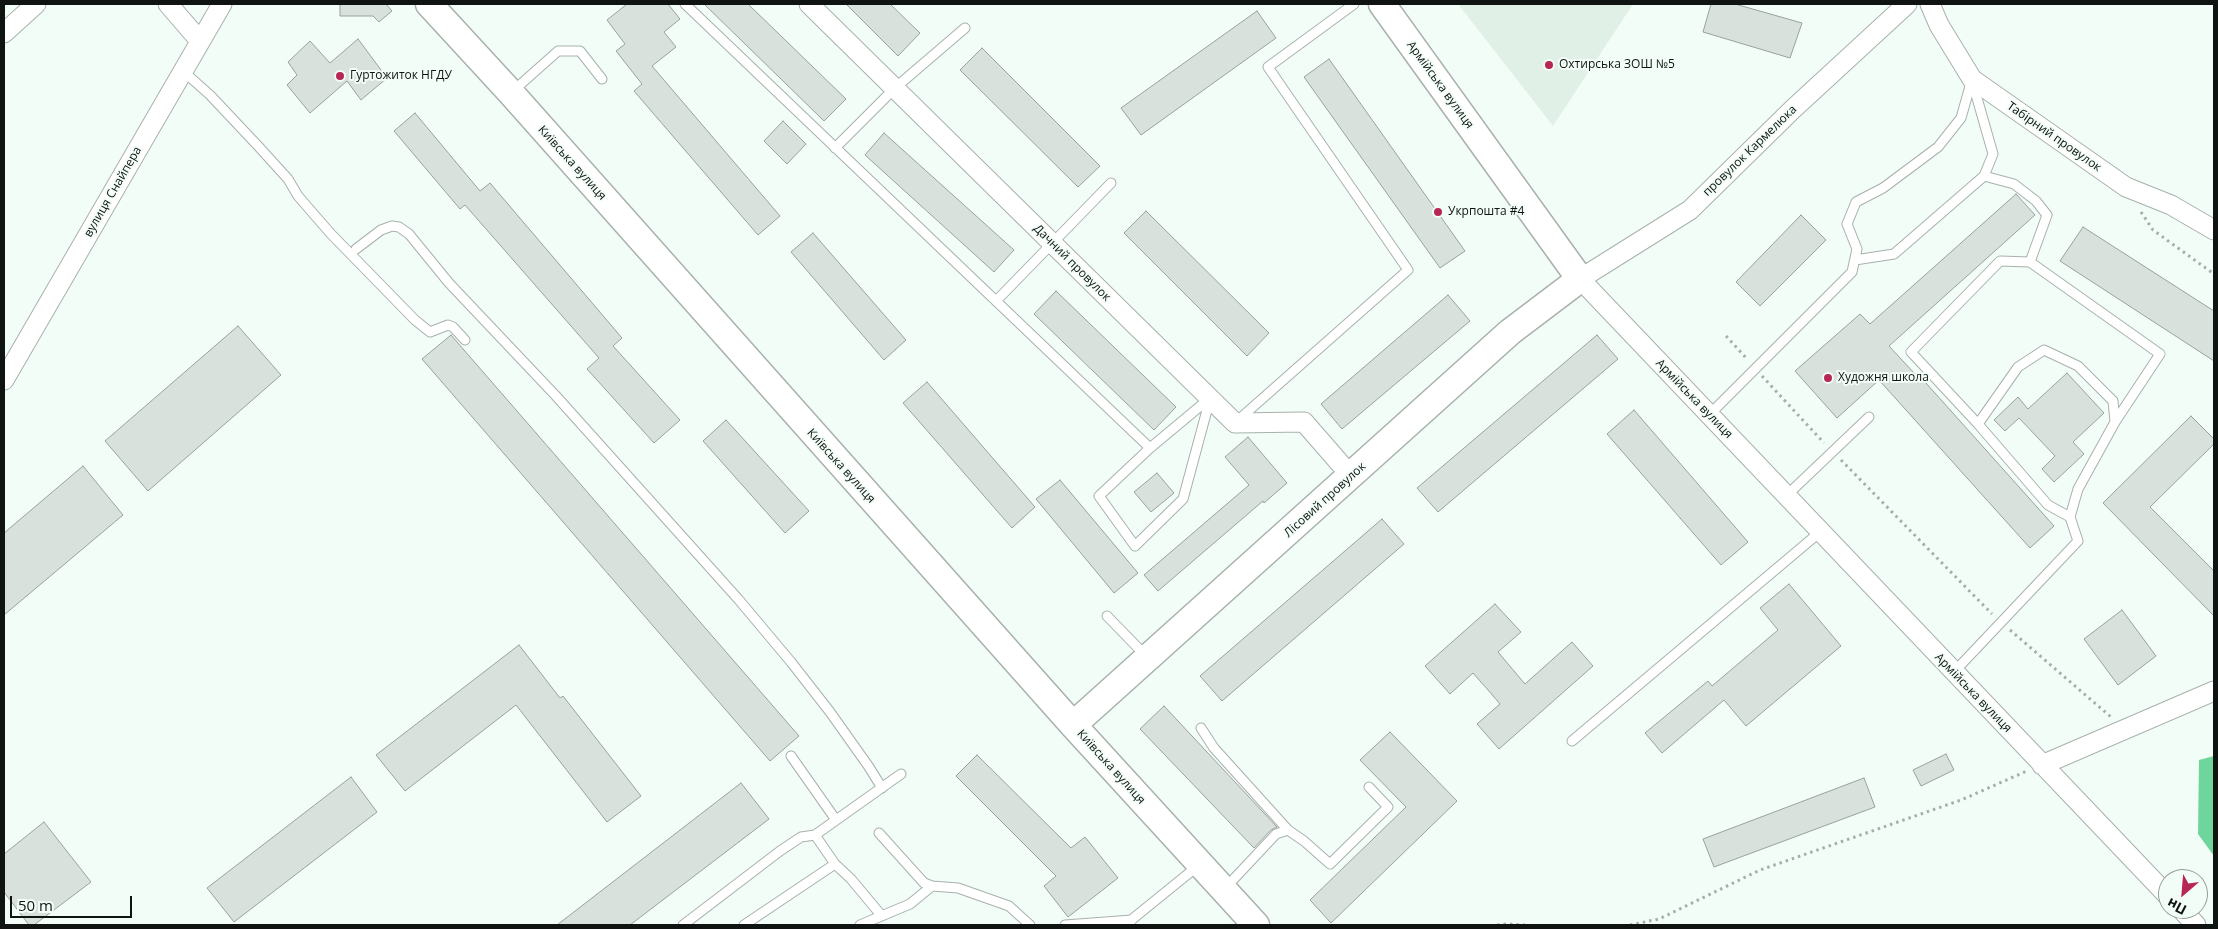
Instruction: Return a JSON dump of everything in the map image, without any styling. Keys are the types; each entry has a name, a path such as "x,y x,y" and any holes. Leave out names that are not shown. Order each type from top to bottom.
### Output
{"main road":[{"name":"Київська вулиця","path":"429,4 515,89"},
{"name":"Київська вулиця","path":"443,4 515,89 1256,925"},
{"name":"Армійська вулиця","path":"1382,4 1580,279"},
{"name":"Лісовий провулок","path":"1077,722 1510,332 1580,279"},
{"name":"Київська вулиця","path":"1077,722 1268,925"}],"street":[{"path":"4,33 36,4"},
{"path":"168,4 200,42"},
{"name":"вулиця Снайпера","path":"4,380 222,4"},
{"name":"Дачний провулок","path":"809,4 1235,423"},
{"name":"провулок Кармелюка","path":"1580,279 1690,210 1793,109 1907,4"},
{"name":"Табірний провулок","path":"1930,4 1939,25 1972,79 2126,187 2171,205 2214,230"},
{"name":"Армійська вулиця","path":"1580,279 2158,886"},
{"path":"1235,423 1304,422 1351,476"},
{"path":"2042,765 2214,691"}],"lane":[{"path":"685,4 1150,448"},
{"path":"1235,423 1408,270 1268,67 1354,4"},
{"path":"835,148 895,88 965,28"},
{"path":"515,89 558,51 580,51 602,79"},
{"path":"183,71 210,95 259,147 288,179 298,196 331,234 415,320 430,332 440,330 448,325 453,327 465,340"},
{"path":"1855,260 1894,254 1984,176 1993,154 1972,79"},
{"path":"1709,415 1754,367 1852,272 1857,249 1847,224 1856,202 1883,188 1938,147 1961,118 1972,79"},
{"path":"1984,176 2014,184 2036,201 2047,215 2030,262"},
{"path":"996,301 1112,183"},
{"path":"356,250 381,230 392,226 399,227 409,234 449,283 556,396 739,600 824,705 869,766 882,788"},
{"path":"1954,672 2078,541 2070,517 2078,489 2115,422 2160,354 2030,262 2000,261 1911,352 1978,424 2048,505 2070,517"},
{"path":"1978,424 2018,367 2044,350 2078,366 2113,401 2115,422"},
{"path":"1210,398 1184,499 1136,546 1099,496 1150,448 1210,398"},
{"path":"1786,496 1869,417"},
{"path":"1572,741 1820,532"},
{"path":"1107,616 1148,658"},
{"path":"1201,728 1214,748 1288,830 1304,840 1330,864 1388,806 1368,786"},
{"path":"791,756 836,820"},
{"path":"683,925 780,851 801,837 815,835 901,774"},
{"path":"1230,884 1276,834 1288,830"},
{"path":"879,833 924,883 932,886 958,888 1009,906 1030,925"},
{"path":"815,835 835,864 852,879 881,915"},
{"path":"744,925 835,864"},
{"path":"1065,925 1129,923 1200,864"},
{"path":"860,925 910,904 932,886"}],"path":[{"path":"2126,187 2152,230 2214,274"},
{"path":"1726,336 1833,452 2001,622 2125,729"},
{"path":"1630,925 1659,919 1760,870 1961,800 2042,765"},
{"path":"1497,925 1525,925"}],"shaded area":[{"name":"Охтирська ЗОШ №5","path":"1458,4 1633,4 1553,126"}],"green space":[{"path":"2214,756 2214,856 2198,834 2199,760"}],"building":[{"path":"340,4 386,4 392,11 379,22 373,16 340,16"},
{"path":"627,4 668,4 680,19 664,32 676,47 652,66 780,216 758,235 634,91 642,84 616,51 625,44 607,20"},
{"path":"704,4 748,4 846,99 824,121"},
{"path":"846,4 890,4 920,33 898,56"},
{"path":"1711,4 1735,4 1802,23 1790,58 1703,32"},
{"path":"1257,11 1276,38 1141,135 1121,108"},
{"name":"Гуртожиток НГДУ","path":"358,39 387,78 361,100 347,81 310,113 287,85 297,75 288,62 310,41 330,63"},
{"path":"982,48 1100,166 1078,187 960,70"},
{"path":"1329,59 1465,251 1440,268 1304,77"},
{"path":"415,113 480,191 490,183 622,338 613,346 680,420 654,443 587,369 599,358 465,205 460,209 394,131"},
{"path":"783,121 806,144 787,164 764,141"},
{"path":"884,133 1014,250 994,272 865,155"},
{"path":"2016,194 2035,215 1889,346 1915,374 1917,373 2054,526 2030,548 1879,380 1837,418 1795,371 1860,314 1870,324"},
{"path":"1146,211 1269,333 1247,356 1124,233"},
{"path":"1801,215 1826,240 1760,306 1736,282"},
{"path":"2083,227 2214,311 2214,361 2060,261"},
{"path":"813,233 906,340 884,360 791,252"},
{"path":"1056,291 1176,407 1154,430 1034,314"},
{"path":"1448,295 1470,321 1342,429 1321,404"},
{"path":"238,326 281,375 148,491 105,441"},
{"path":"451,335 799,736 770,761 422,359"},
{"path":"1597,335 1618,359 1438,512 1417,488"},
{"path":"2067,373 2104,413 2073,442 2084,454 2054,482 2042,469 2055,456 2019,418 2005,431 1994,420 2018,397 2028,409"},
{"path":"927,382 1035,507 1012,528 903,403"},
{"path":"1634,410 1748,542 1721,565 1607,434"},
{"path":"2191,416 2214,439 2214,444 2150,507 2214,571 2214,616 2103,503"},
{"path":"726,420 809,511 785,533 703,441"},
{"path":"1248,437 1287,483 1264,503 1263,501 1158,591 1144,575 1249,485 1225,457"},
{"path":"83,466 123,515 4,615 4,533"},
{"path":"1157,473 1174,493 1151,512 1134,492"},
{"path":"1060,480 1138,573 1114,593 1036,499"},
{"path":"1382,519 1404,544 1222,701 1200,676"},
{"path":"1789,584 1841,646 1746,726 1724,700 1662,753 1645,733 1708,681 1712,686 1778,630 1760,608"},
{"path":"1495,604 1521,632 1498,652 1525,684 1572,642 1593,666 1499,749 1477,724 1500,704 1473,673 1450,694 1425,666"},
{"path":"2122,610 2156,656 2118,685 2084,639"},
{"path":"519,645 560,698 563,696 641,796 607,822 516,705 405,791 376,755"},
{"path":"1164,706 1277,827 1271,830 1254,848 1140,729"},
{"path":"1390,732 1457,801 1331,923 1310,900 1406,807 1360,760"},
{"path":"1946,754 1954,770 1921,786 1913,770"},
{"path":"977,755 1071,848 1085,837 1118,878 1068,917 1044,886 1056,876 956,776"},
{"path":"351,777 377,812 234,922 207,888"},
{"path":"1864,778 1875,807 1714,867 1703,839"},
{"path":"741,783 769,819 630,925 557,925"},
{"path":"44,822 91,882 34,925 29,925 4,892 4,854"}],"place":[{"name":"Охтирська ЗОШ №5","path":"1549,65"},
{"name":"Гуртожиток НГДУ","path":"340,76"},
{"name":"Укрпошта #4","path":"1438,212"},
{"name":"Художня школа","path":"1828,378"}]}
